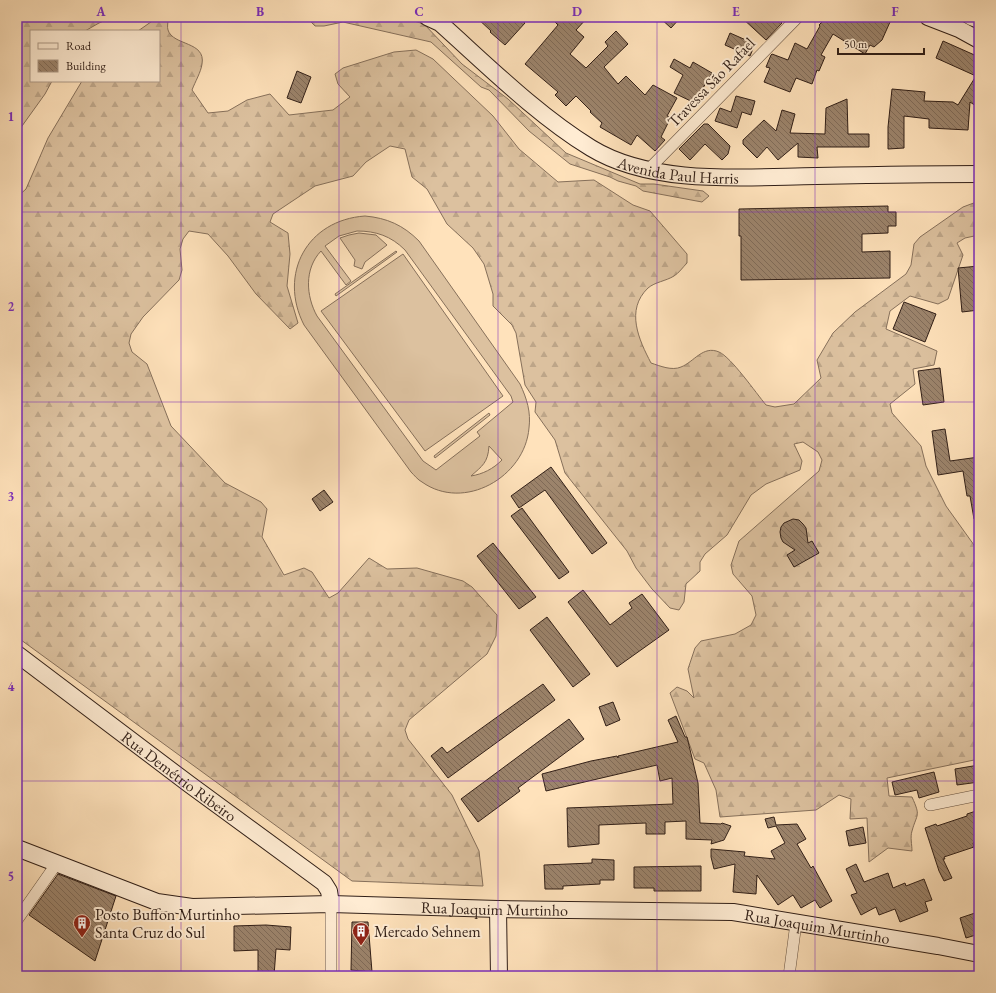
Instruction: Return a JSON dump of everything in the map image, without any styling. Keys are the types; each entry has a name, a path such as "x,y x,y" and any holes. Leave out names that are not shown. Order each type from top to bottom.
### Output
{"main road":[{"name":"Avenida Paul Harris","path":"428,17 440,23 534,106 592,148 619,161 648,170 714,178 979,174"},
{"path":"971,17 979,20"},
{"path":"935,18 979,40"},
{"path":"959,29 979,35"},
{"name":"Rua Demétrio Ribeiro","path":"17,654 189,784 324,883 329,891 331,904"},
{"name":"Rua Joaquim Murtinho","path":"17,848 157,902 185,906 200,907 331,904 498,909 733,912 979,954"},
{"path":"498,909 499,976"}],"street":[{"name":"Travessa São Rafael","path":"648,170 798,17"},
{"path":"930,805 979,795"},
{"path":"17,920 57,863"},
{"path":"331,904 331,976"},
{"path":"789,976 796,923"}],"green space":[{"path":"17,17 113,17 87,30 30,30 30,82 51,82 45,94 17,133"},
{"path":"158,17 168,20 168,29 171,35 199,51 202,57 202,64 192,90 208,113 228,111 247,100 270,94 289,115 333,110 350,97 338,84 335,74 343,68 394,52 416,50 433,59 493,116 519,149 558,182 594,180 633,205 650,211 687,254 687,263 679,272 671,278 654,284 648,288 641,297 637,306 636,325 642,345 651,363 666,368 677,368 686,365 703,352 713,350 719,352 737,368 766,405 775,407 794,404 821,378 817,360 833,333 855,312 906,274 911,265 914,244 920,237 963,207 979,201 979,235 965,238 957,243 963,255 948,299 938,304 910,296 890,311 886,329 937,351 934,365 913,369 915,384 890,404 892,413 921,446 926,466 946,506 979,552 979,759 887,778 889,796 912,797 916,808 917,815 911,836 912,851 888,848 869,862 867,818 850,819 851,799 839,795 816,810 720,817 716,790 704,763 695,759 670,693 677,687 687,691 694,698 688,669 695,648 701,641 735,634 751,625 756,615 752,596 733,574 731,565 739,541 819,471 822,460 818,452 803,442 794,444 802,461 800,470 766,484 751,495 727,535 705,554 700,562 700,571 686,584 684,602 679,610 670,608 652,589 636,568 627,551 565,473 555,440 535,412 536,402 525,385 516,333 512,325 493,306 493,294 484,264 473,248 447,224 427,189 412,177 405,149 390,146 366,162 353,176 315,186 273,214 270,222 288,233 290,254 287,286 298,323 290,329 256,294 228,256 208,234 189,231 183,239 180,249 182,270 179,280 143,317 131,334 129,343 132,352 147,364 171,426 225,483 261,502 267,509 262,537 284,575 304,568 312,572 329,598 338,593 369,558 387,569 417,568 463,581 472,587 497,615 496,636 487,654 409,720 405,730 408,739 452,795 479,851 483,886 352,881 17,637 17,197 26,189 48,138 81,82 160,82 160,30 139,30"},
{"path":"306,17 401,17 424,24 462,64 508,99 566,153 640,184 654,184 703,191 709,196 702,202 643,191 636,186 570,164 529,131 489,90 481,87 431,42 343,22 324,26 315,26"},
{"path":"365,216 380,218 394,223 413,235 419,241 520,384 529,411 529,428 525,446 516,461 504,475 490,485 473,491 456,493 438,490 419,480 411,472 304,325 297,306 294,287 297,269 303,253 313,239 327,228 345,220","holes":["357,231 383,235 400,245 405,250 511,396 513,402 477,432 480,436 436,470 423,461 317,316 313,308 308,283 309,274 315,258 321,251 346,285 351,281 325,246 339,236","489,446 502,460 488,471 471,476 486,460"]},
{"path":"359,233 376,235 387,245 365,262 362,269 354,266 355,260 340,238"},
{"path":"396,251 397,252 336,296 335,294"},
{"path":"403,254 503,396 425,451 321,311"},
{"path":"489,413 490,415 435,458 434,456"}],"building":[{"path":"476,17 518,17 525,23 505,45"},
{"path":"559,17 588,17 576,30 584,37 570,54 586,68 608,46 605,42 616,31 628,44 604,67 618,84 626,76 645,95 653,85 677,98 667,116 671,117 661,137 665,140 655,151 637,135 631,145 600,127 602,123 576,96 566,106 555,95 558,92 525,64 558,25 555,22"},
{"path":"659,17 681,17 671,28"},
{"path":"741,17 776,17 782,23 766,40"},
{"path":"827,17 878,17 890,22 882,40 874,47 870,45 865,54 833,34 821,55 825,57 819,71 817,70 812,84 796,78 790,92 764,82 770,68 766,67 771,55 772,54 788,60 795,43 807,49 820,26 819,25"},
{"path":"730,33 755,44 750,56 725,45"},
{"path":"943,41 979,57 979,108 970,102 968,130 929,128 929,119 904,116 904,148 888,149 888,127 892,89 925,92 924,101 953,102 958,105 976,76 936,58"},
{"path":"674,59 690,68 693,62 712,73 703,88 707,90 699,105 674,93 683,75 670,67"},
{"path":"297,71 311,77 301,103 287,98"},
{"path":"736,96 755,101 751,115 742,112 737,128 715,121 720,108 731,112"},
{"path":"847,99 848,134 869,134 869,147 817,147 818,158 798,157 798,143 778,160 767,147 757,158 743,144 743,140 764,120 776,131 782,110 795,114 790,133 825,134 826,108"},
{"path":"704,124 708,124 730,146 728,154 722,160 705,144 690,160 679,149"},
{"path":"888,206 888,212 896,212 896,226 888,226 888,233 862,234 862,252 890,251 890,278 741,280 741,236 739,236 739,209"},
{"path":"979,266 979,310 962,312 958,268"},
{"path":"904,302 936,314 925,342 893,329"},
{"path":"940,368 944,402 923,405 918,371"},
{"path":"945,429 950,461 979,457 979,519 974,519 970,496 967,496 963,471 938,475 932,431"},
{"path":"551,467 607,543 592,554 545,490 519,508 511,496"},
{"path":"324,490 333,502 320,511 312,499"},
{"path":"522,508 569,572 559,579 511,516"},
{"path":"793,519 799,520 803,524 806,528 808,543 812,541 819,553 794,567 787,555 795,550 783,542 780,532 784,523"},
{"path":"493,543 536,597 519,609 477,556"},
{"path":"583,590 610,625 632,608 629,603 642,594 669,630 617,667 568,602"},
{"path":"547,617 590,674 573,687 530,630"},
{"path":"543,684 555,700 448,778 431,756 442,747 447,753"},
{"path":"613,702 620,720 606,726 599,707"},
{"path":"676,716 685,737 687,737 698,783 700,823 722,823 731,826 724,840 711,844 712,840 686,839 686,821 665,822 665,834 646,834 646,823 599,825 599,844 568,847 567,808 673,804 672,778 660,781 657,765 546,791 542,774 591,761 617,756 618,758 618,756 678,742 668,720"},
{"path":"569,719 584,739 518,788 520,791 478,822 461,799"},
{"path":"979,765 979,782 957,785 955,769"},
{"path":"934,772 939,792 919,798 917,790 895,795 892,782"},
{"path":"979,810 979,841 973,843 974,847 944,857 945,859 943,859 952,878 944,881 939,871 925,828 936,824 937,826 967,816 967,814"},
{"path":"774,817 776,825 797,824 806,839 797,844 811,868 813,866 832,901 820,908 815,900 801,908 793,895 778,905 757,875 756,894 733,892 735,864 714,869 711,849 745,852 744,856 775,859 771,851 785,843 776,826 768,828 765,819"},
{"path":"863,827 866,843 849,846 846,831"},
{"path":"592,859 614,860 614,880 600,880 600,884 563,886 563,889 545,889 544,865 592,863"},
{"path":"856,864 864,882 888,873 893,888 905,883 906,886 924,879 932,900 925,902 928,911 900,922 895,909 879,915 876,907 861,915 851,895 857,893 846,869"},
{"path":"701,866 701,891 654,891 654,888 634,888 634,867"},
{"name":"Posto Buffon Murtinho Santa Cruz do Sul","path":"58,874 116,896 95,961 29,915"},
{"path":"975,913 977,917 979,917 979,934 966,938 960,918"},
{"name":"Mercado Sehnem","path":"352,922 368,922 372,972 351,970"},
{"path":"266,925 291,927 290,950 276,949 274,976 258,976 258,950 234,951 234,926"}],"place":[{"name":"Posto Buffon Murtinho Santa Cruz do Sul","path":"82,938"},
{"name":"Mercado Sehnem","path":"361,946"}]}
